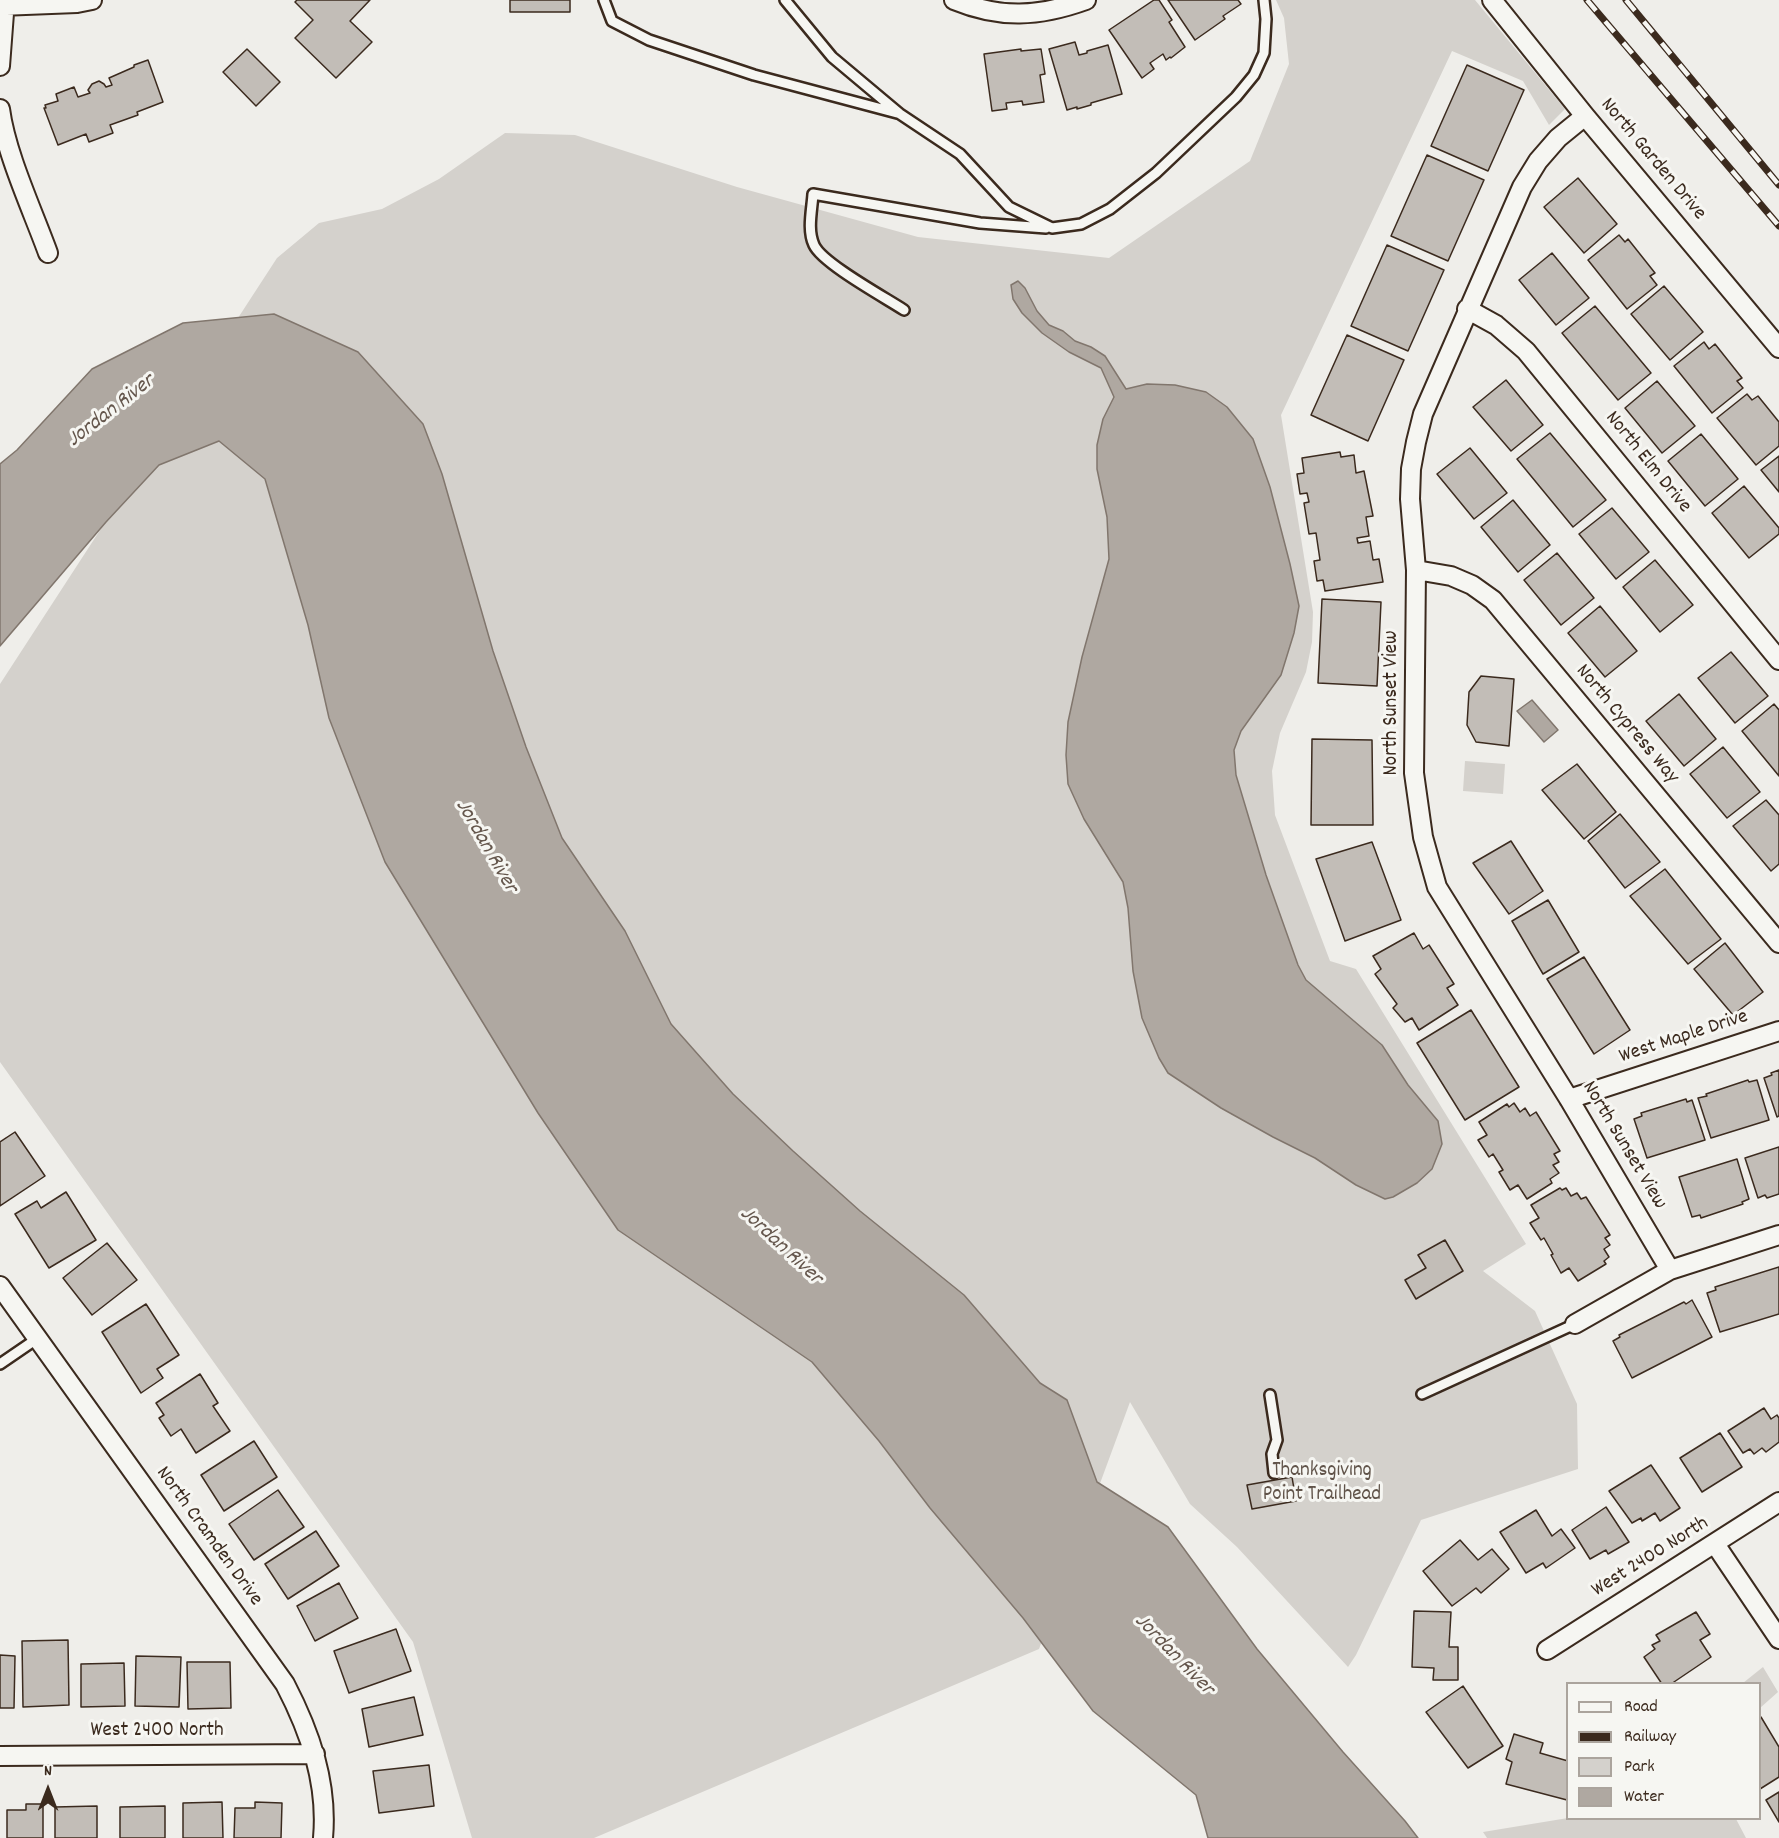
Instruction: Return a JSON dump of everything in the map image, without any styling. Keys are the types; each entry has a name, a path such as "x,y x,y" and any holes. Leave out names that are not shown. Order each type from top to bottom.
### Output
{"street":[{"path":"0,66 3,4 77,3 92,0"},
{"path":"954,0 973,8 1001,14 1034,14 1086,0"},
{"name":"North Garden Drive","path":"1492,0 1585,116 1779,348"},
{"path":"0,109 5,135 48,253"},
{"name":"North Sunset View","path":"1585,116 1558,138 1522,187 1422,414 1411,469 1410,499 1416,570 1414,773 1423,837 1437,887 1569,1099 1670,1270"},
{"name":"North Elm Drive","path":"1467,309 1496,325 1526,351 1779,660"},
{"name":"North Cypress Way","path":"1416,570 1451,576 1472,585 1493,600 1779,943"},
{"name":"West Maple Drive","path":"1569,1099 1779,1031"},
{"path":"1575,1324 1670,1270 1779,1235"},
{"name":"North Cramden Drive","path":"0,1286 285,1684 300,1713 315,1754 324,1797 323,1838"},
{"name":"West 2400 North","path":"1547,1650 1779,1502"},
{"path":"1715,1544 1779,1639"},
{"name":"West 2400 North","path":"0,1756 315,1754"}],"lane":[{"path":"603,0 612,21 649,40 754,75 900,114"},
{"path":"785,0 832,57 900,114 960,154 1009,207 1052,228"},
{"path":"904,310 837,268 814,246 810,231 813,194 980,222 1052,228 1081,224 1110,209 1156,173 1236,97 1254,75 1264,53 1266,19 1264,0"},
{"path":"1422,1394 1575,1324"},
{"path":"0,1364 38,1338"},
{"path":"1270,1395 1277,1440 1272,1454 1274,1473"}],"green space":[{"name":"Thanksgiving Point Trailhead","path":"1276,0 1475,0 1565,109 1549,125 1523,81 1452,51 1281,415 1313,612 1312,642 1306,672 1280,733 1272,771 1275,815 1330,961 1356,969 1526,1244 1483,1271 1535,1311 1577,1404 1578,1469 1421,1520 1356,1655 1348,1667 1237,1547 1190,1504 1130,1402 1039,1649 594,1838 472,1838 413,1642 0,1062 0,684 277,258 319,223 382,209 439,179 505,133 575,135 737,187 918,237 1109,258 1250,161 1289,64 1284,18"},
{"path":"1465,761 1505,764 1503,794 1463,791"},
{"path":"1763,1667 1778,1692 1761,1707 1761,1682 1744,1682"},
{"path":"1566,1818 1737,1820 1746,1838 1487,1838 1483,1832"}],"water":[{"path":"1018,281 1049,325 1105,356 1126,389 1147,384 1175,385 1206,392 1227,407 1253,439 1270,487 1299,606 1294,633 1281,675 1241,731 1234,750 1236,775 1266,875 1298,965 1306,980 1382,1045 1408,1085 1438,1121 1442,1144 1432,1169 1417,1183 1393,1197 1385,1199 1356,1185 1315,1158 1221,1108 1168,1073 1142,1018 1133,971 1128,908 1123,882 1084,819 1068,784 1066,755 1068,722 1082,657 1109,559 1107,517 1097,469 1097,445 1103,419 1114,397 1101,368 1069,352 1042,333 1022,313 1013,299 1011,285"},
{"name":"Jordan River","path":"274,314 358,352 423,424 442,474 493,651 526,747 562,838 625,931 671,1024 733,1094 793,1151 860,1211 964,1295 1040,1383 1067,1400 1097,1482 1168,1527 1257,1649 1418,1838 1208,1838 1196,1795 1093,1711 1023,1618 930,1508 879,1441 812,1362 618,1230 538,1113 385,862 329,718 308,625 265,479 219,441 159,465 106,522 0,646 0,464 17,450 92,369 183,323"},
{"path":"1532,700 1558,730 1544,742 1517,711"}],"building":[{"path":"297,0 370,0 350,21 372,42 336,78 295,38 313,20 295,2"},
{"path":"510,0 570,0 570,12 510,12"},
{"path":"1154,0 1159,0 1172,20 1169,22 1185,47 1171,58 1166,60 1163,54 1150,63 1154,69 1142,78 1109,30"},
{"path":"1168,0 1238,0 1241,4 1223,16 1225,19 1195,40"},
{"path":"1075,42 1079,55 1108,45 1122,94 1091,103 1091,105 1067,110 1049,49"},
{"path":"247,49 280,82 256,106 223,72"},
{"path":"1021,49 1021,51 1041,49 1045,74 1040,75 1044,102 1023,105 1022,101 1006,103 1007,109 992,111 984,54"},
{"path":"148,60 163,102 137,112 138,115 110,125 113,133 89,142 86,134 58,145 44,108 46,108 45,105 58,101 56,94 74,87 78,97 90,93 88,90 92,84 99,81 106,87 112,85 109,78"},
{"path":"1467,65 1524,90 1488,171 1431,146"},
{"path":"1427,155 1484,180 1448,261 1391,236"},
{"path":"1578,178 1617,224 1584,253 1544,207"},
{"path":"1619,235 1625,242 1628,239 1655,273 1650,276 1657,285 1627,309 1588,260"},
{"path":"1387,245 1444,270 1408,351 1351,326"},
{"path":"1552,253 1589,298 1556,325 1519,280"},
{"path":"1664,286 1703,332 1670,360 1631,314"},
{"path":"1595,306 1651,373 1618,400 1562,333"},
{"path":"1347,335 1404,360 1368,441 1311,415"},
{"path":"1704,342 1709,349 1715,344 1742,378 1737,381 1743,388 1712,413 1674,366"},
{"path":"1506,380 1543,425 1511,451 1473,407"},
{"path":"1657,381 1695,426 1662,453 1625,408"},
{"path":"1747,394 1752,400 1758,396 1779,422 1779,446 1756,465 1717,418"},
{"path":"1550,433 1606,500 1573,527 1517,459"},
{"path":"1701,434 1738,479 1705,506 1668,461"},
{"path":"1470,448 1507,493 1474,519 1437,474"},
{"path":"1340,452 1341,457 1354,455 1356,473 1364,471 1373,516 1366,517 1369,536 1357,538 1358,543 1370,541 1373,560 1379,559 1383,582 1325,591 1323,580 1317,581 1314,561 1320,560 1316,533 1309,534 1304,503 1309,502 1307,493 1300,494 1297,474 1304,473 1302,458"},
{"path":"1779,456 1779,492 1761,470"},
{"path":"1744,486 1779,528 1779,534 1749,558 1712,513"},
{"path":"1513,500 1550,545 1518,572 1481,527"},
{"path":"1612,508 1649,552 1616,579 1579,534"},
{"path":"1557,553 1594,598 1561,625 1524,580"},
{"path":"1655,560 1693,605 1660,632 1623,587"},
{"path":"1322,599 1381,602 1377,686 1318,683"},
{"path":"1600,606 1637,651 1605,677 1568,633"},
{"path":"1731,652 1768,696 1735,723 1698,678"},
{"path":"1481,676 1514,679 1509,746 1476,742 1467,725 1469,692"},
{"path":"1679,694 1716,739 1684,766 1646,721"},
{"path":"1774,704 1779,710 1779,776 1742,731"},
{"path":"1312,739 1372,740 1373,825 1311,825"},
{"path":"1723,747 1760,792 1727,818 1690,774"},
{"path":"1577,764 1616,812 1584,839 1542,790"},
{"path":"1766,800 1779,815 1779,864 1771,871 1733,826"},
{"path":"1620,814 1660,862 1625,888 1588,841"},
{"path":"1511,841 1543,891 1509,914 1473,863"},
{"path":"1372,842 1401,920 1345,941 1316,859"},
{"path":"1665,869 1721,939 1688,964 1630,896"},
{"path":"1548,900 1579,952 1543,974 1512,921"},
{"path":"1414,933 1423,949 1429,945 1454,984 1447,988 1458,1005 1419,1030 1412,1018 1405,1022 1393,1008 1397,1004 1375,974 1381,969 1373,956"},
{"path":"1725,943 1763,992 1733,1015 1694,969"},
{"path":"1584,957 1630,1030 1594,1054 1547,979"},
{"path":"1471,1010 1519,1087 1465,1120 1417,1043"},
{"path":"1779,1070 1779,1116 1777,1117 1764,1078"},
{"path":"1748,1080 1749,1082 1757,1080 1769,1120 1711,1138 1698,1098"},
{"path":"1686,1099 1687,1102 1692,1100 1705,1140 1647,1158 1634,1119 1642,1116 1641,1113"},
{"path":"1514,1103 1520,1112 1525,1108 1530,1116 1536,1112 1560,1151 1554,1154 1559,1162 1553,1165 1559,1173 1550,1179 1552,1183 1527,1199 1518,1185 1510,1190 1499,1172 1503,1170 1493,1154 1489,1157 1478,1140 1487,1135 1479,1122 1507,1104 1509,1107"},
{"path":"15,1132 45,1176 0,1206 0,1142"},
{"path":"1779,1147 1779,1194 1758,1198 1745,1158"},
{"path":"1737,1159 1749,1199 1742,1202 1743,1204 1701,1218 1700,1215 1692,1217 1679,1177"},
{"path":"1560,1188 1562,1190 1566,1188 1571,1196 1577,1193 1581,1199 1586,1197 1610,1235 1605,1238 1610,1245 1604,1249 1609,1257 1604,1261 1606,1264 1578,1281 1569,1268 1561,1273 1544,1238 1541,1240 1530,1223 1539,1218 1531,1205"},
{"path":"66,1192 96,1240 49,1268 15,1214 37,1201 41,1208"},
{"path":"1445,1240 1463,1271 1416,1299 1405,1280 1426,1268 1418,1255"},
{"path":"107,1243 137,1280 92,1315 63,1278"},
{"path":"1779,1267 1779,1314 1720,1332 1707,1293 1716,1290 1715,1287"},
{"path":"1692,1300 1712,1337 1632,1378 1613,1341 1620,1337 1619,1335"},
{"path":"146,1304 179,1355 157,1369 163,1378 141,1393 102,1332"},
{"path":"200,1374 218,1403 213,1406 230,1431 196,1453 181,1429 171,1436 159,1418 164,1415 156,1403"},
{"path":"1764,1408 1771,1419 1777,1415 1779,1418 1779,1442 1766,1452 1762,1448 1754,1454 1750,1449 1743,1453 1728,1431"},
{"path":"1720,1433 1742,1467 1702,1492 1680,1458"},
{"path":"254,1441 277,1477 224,1511 201,1475"},
{"path":"1651,1465 1680,1508 1660,1521 1655,1513 1642,1521 1641,1518 1632,1523 1609,1491"},
{"path":"1292,1477 1296,1501 1252,1509 1247,1485"},
{"path":"278,1490 304,1527 254,1560 229,1524"},
{"path":"1606,1507 1629,1542 1608,1554 1606,1550 1590,1559 1572,1530"},
{"path":"1536,1510 1552,1536 1561,1529 1575,1548 1546,1568 1543,1563 1526,1573 1500,1532"},
{"path":"316,1531 339,1566 288,1599 265,1564"},
{"path":"1460,1540 1478,1560 1492,1549 1509,1569 1481,1593 1476,1588 1452,1606 1423,1571"},
{"path":"339,1583 358,1618 315,1641 297,1606"},
{"path":"1414,1611 1451,1612 1449,1647 1458,1647 1458,1680 1433,1680 1434,1668 1412,1667"},
{"path":"1696,1612 1710,1634 1700,1640 1711,1657 1674,1682 1661,1682 1644,1657 1655,1649 1652,1645 1660,1641 1656,1635"},
{"path":"396,1629 411,1671 349,1693 334,1651"},
{"path":"68,1640 69,1705 23,1707 22,1641"},
{"path":"0,1655 15,1656 14,1708 0,1708"},
{"path":"136,1656 181,1657 179,1707 135,1706"},
{"path":"187,1662 230,1662 231,1708 188,1709"},
{"path":"124,1663 125,1706 81,1707 81,1664"},
{"path":"1463,1686 1503,1746 1468,1768 1426,1712"},
{"path":"414,1697 423,1735 369,1747 362,1709"},
{"path":"1761,1717 1779,1747 1779,1777 1761,1788"},
{"path":"1514,1734 1543,1743 1540,1753 1566,1760 1566,1800 1506,1784 1512,1762 1506,1759"},
{"path":"429,1765 434,1806 379,1813 373,1771"},
{"path":"1779,1792 1779,1822 1766,1800"},
{"path":"222,1802 223,1838 183,1838 183,1803"},
{"path":"255,1802 282,1803 281,1838 234,1838 235,1808 255,1808"},
{"path":"26,1804 43,1804 43,1838 7,1838 7,1810 26,1810"},
{"path":"97,1806 97,1838 55,1838 55,1807"},
{"path":"165,1806 165,1838 120,1838 120,1807"}],"railway":[{"path":"1587,0 1779,226"},
{"path":"1626,0 1779,185"}]}
